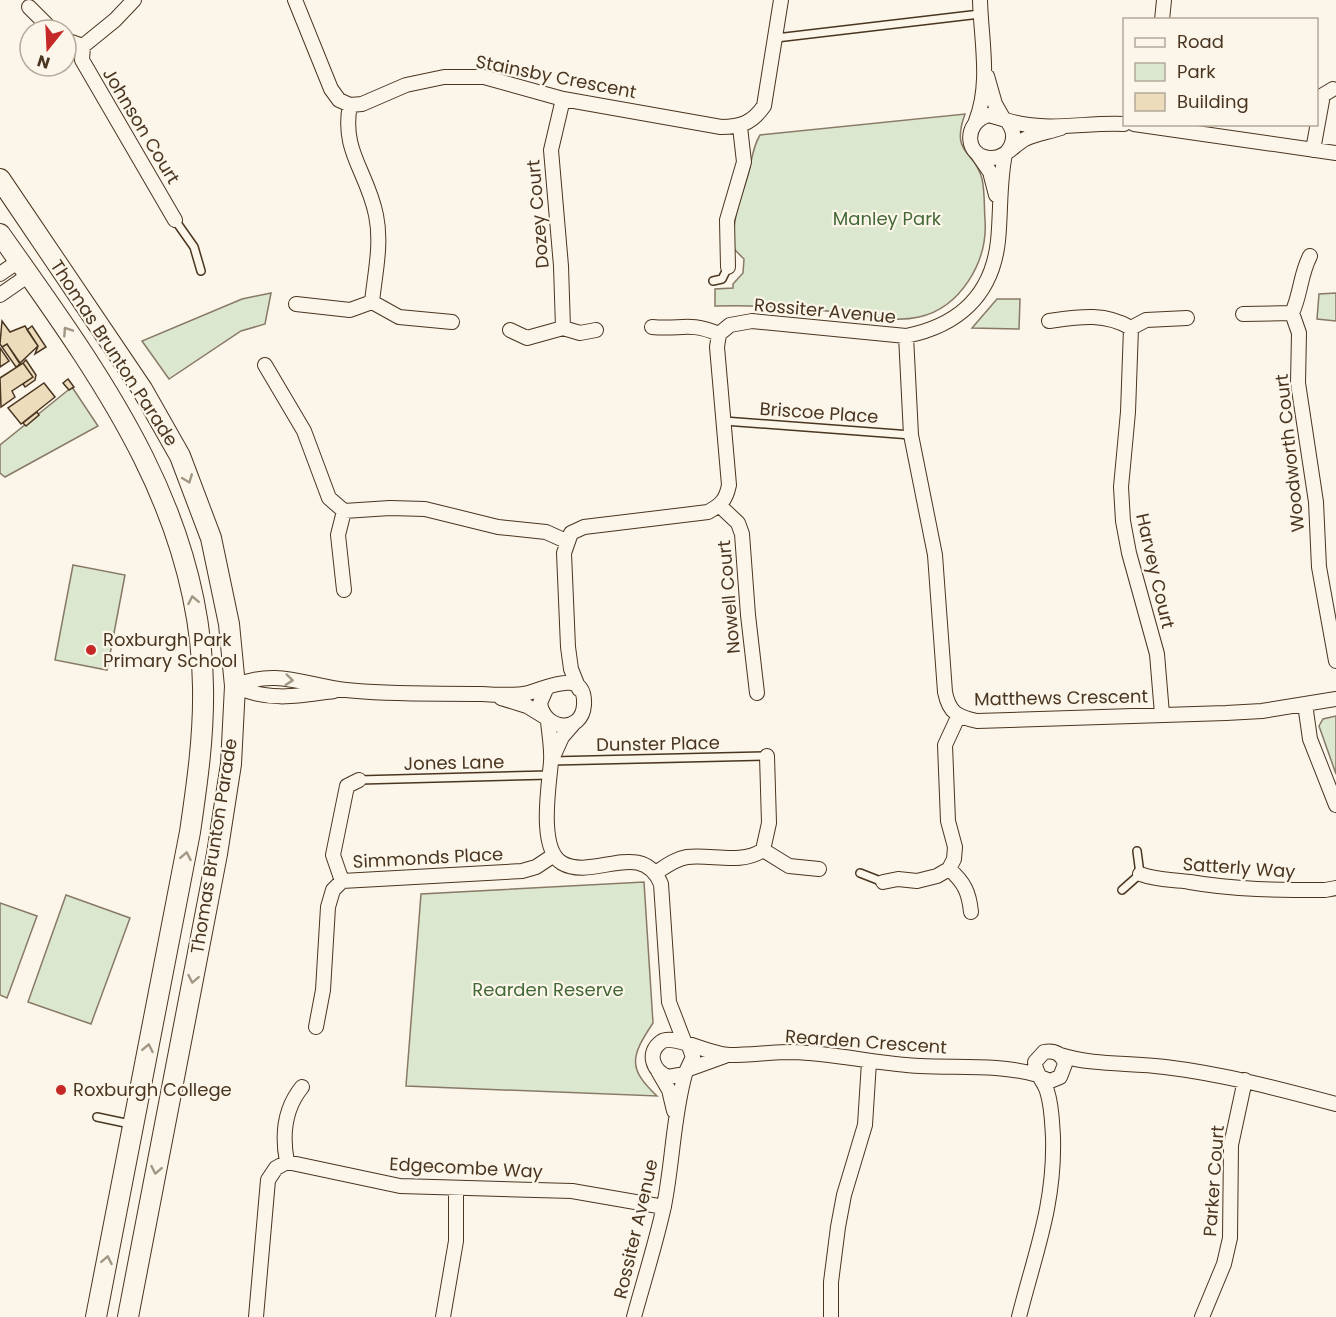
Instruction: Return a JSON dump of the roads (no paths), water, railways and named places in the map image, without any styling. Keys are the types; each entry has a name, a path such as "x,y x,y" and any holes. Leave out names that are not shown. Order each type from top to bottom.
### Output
{"street":[{"path":"78,44 83,46 115,20 134,0"},
{"path":"295,0 331,89 339,100 350,105 346,125 348,139 370,191 379,242 372,302"},
{"path":"728,267 727,219 744,162 740,127 755,119 764,106 781,0"},
{"path":"980,0 984,66 981,107 970,139 977,153 994,158 1006,153 1026,138 1061,128"},
{"path":"1162,18 1164,0"},
{"path":"29,7 40,18"},
{"name":"Johnson Court","path":"83,46 82,60 86,70 176,220"},
{"path":"984,66 995,104 1014,133 1013,141 1006,153"},
{"name":"Stainsby Crescent","path":"350,105 362,104 406,85 444,77 484,77 563,99 721,127 740,127"},
{"path":"1318,122 1323,95 1333,89"},
{"name":"Dozey Court","path":"563,99 551,150 561,266 563,328"},
{"path":"976,121 989,115 1023,126 1061,128 1123,124"},
{"path":"1160,126 1336,153"},
{"path":"1313,150 1317,126"},
{"name":"Rossiter Avenue","path":"977,153 990,172 999,203"},
{"name":"Rossiter Avenue","path":"719,334 730,325 752,321 906,336 929,331 955,319 974,301 989,277 996,251 999,203 1006,153"},
{"name":"Thomas Brunton Parade","path":"0,179 124,362 180,456 211,538 229,624 235,687 231,764 217,854 128,1317"},
{"name":"Thomas Brunton Parade","path":"0,234 117,406 157,482 185,561 199,630 203,686 201,756 190,832 96,1317"},
{"path":"0,295 24,268 49,251"},
{"path":"1243,314 1292,313 1301,293 1301,273 1310,256"},
{"path":"0,274 24,268"},
{"path":"296,304 350,310 372,302 399,317 452,322"},
{"name":"Woodworth Court","path":"1292,313 1299,333 1298,383 1316,502 1318,567 1336,661"},
{"path":"1048,321 1086,316 1102,317 1118,320 1131,328 1146,320 1187,318"},
{"path":"551,760 562,737 583,711 584,703 571,669 568,647 564,554 566,541 571,533 584,528 708,512 720,506 729,485 717,347 719,334 691,325 652,327"},
{"path":"510,330 527,338 563,328 580,333 596,330"},
{"name":"Harvey Court","path":"1131,328 1122,487 1123,521 1129,554 1157,654 1162,714"},
{"name":"Matthews Crescent","path":"906,336 912,435 935,555 945,692 948,706 958,717 977,721 1262,711 1336,699"},
{"path":"265,364 304,431 328,498 344,511 354,513 390,508 425,509 498,527 546,532 566,541"},
{"name":"Nowell Court","path":"720,506 738,523 742,534 757,693"},
{"path":"344,511 338,535 344,590"},
{"path":"568,647 560,668 540,703 546,719 551,760 547,814 550,844 554,855 563,863 576,866 635,862 647,864 657,872 661,884 669,1002 665,1027 652,1058 658,1071 668,1077 687,1071 693,1057 669,1002"},
{"path":"232,662 254,678"},
{"path":"235,687 254,678 286,679 345,690"},
{"path":"203,686 235,687 254,696 286,697 345,690 526,693 569,682 579,689"},
{"path":"490,694 527,706 546,719 562,726 577,721"},
{"path":"233,715 254,696"},
{"path":"1305,704 1310,739 1336,806"},
{"path":"883,882 898,879 917,881 937,876 949,869 954,859 955,847 948,821 945,745 958,717"},
{"path":"763,850 769,823 767,756"},
{"path":"342,880 333,855 347,786 359,780"},
{"path":"763,850 789,866 819,869"},
{"path":"657,872 672,861 686,858 718,856 743,859 763,850"},
{"name":"Simmonds Place","path":"316,1027 323,990 328,907 333,890 342,880 522,871 536,867 554,855"},
{"path":"949,869 962,880 969,893 971,912"},
{"name":"Satterly Way","path":"1140,874 1161,882 1187,882 1238,890 1336,888"},
{"path":"658,1044 670,1038 686,1043"},
{"name":"Rearden Crescent","path":"686,1043 727,1055 795,1052 869,1062 1002,1068 1039,1076"},
{"path":"1019,1317 1047,1220 1052,1179 1051,1108 1047,1091 1035,1066 1039,1055 1050,1051 1101,1064 1164,1066 1245,1080 1336,1104"},
{"name":"Rearden Crescent","path":"687,1071 727,1055"},
{"name":"Rearden Crescent","path":"1002,1068 1039,1055"},
{"path":"1051,1108 1065,1064 1060,1055"},
{"path":"831,1317 831,1282 838,1227 844,1195 865,1125 869,1062"},
{"path":"1039,1076 1050,1081 1061,1075 1101,1064"},
{"name":"Rossiter Avenue","path":"658,1071 669,1090 675,1113"},
{"name":"Rossiter Avenue","path":"634,1317 664,1207 675,1113 687,1071"},
{"name":"Parker Court","path":"1202,1317 1224,1264 1230,1238 1231,1145 1245,1080"},
{"path":"256,1317 268,1180 276,1168 287,1162 283,1131 294,1096 302,1087"},
{"name":"Edgecombe Way","path":"287,1162 400,1186 572,1191 664,1207"},
{"path":"443,1317 456,1240 456,1189"}],"lane":[{"path":"776,38 980,14"},
{"path":"176,220 194,247 201,271"},
{"path":"713,281 722,279 728,267"},
{"name":"Briscoe Place","path":"724,421 912,435"},
{"name":"Dunster Place","path":"551,760 767,756"},
{"name":"Jones Lane","path":"359,780 549,775"},
{"path":"1122,890 1140,874 1137,851"},
{"path":"860,873 883,882"},
{"path":"97,1117 133,1125"}],"place":[{"name":"Roxburgh Park Primary School","path":"91,650"},
{"name":"Roxburgh College","path":"61,1090"}],"park label":[{"name":"Manley Park","path":"887,219"},
{"name":"Rearden Reserve","path":"548,990"}]}
